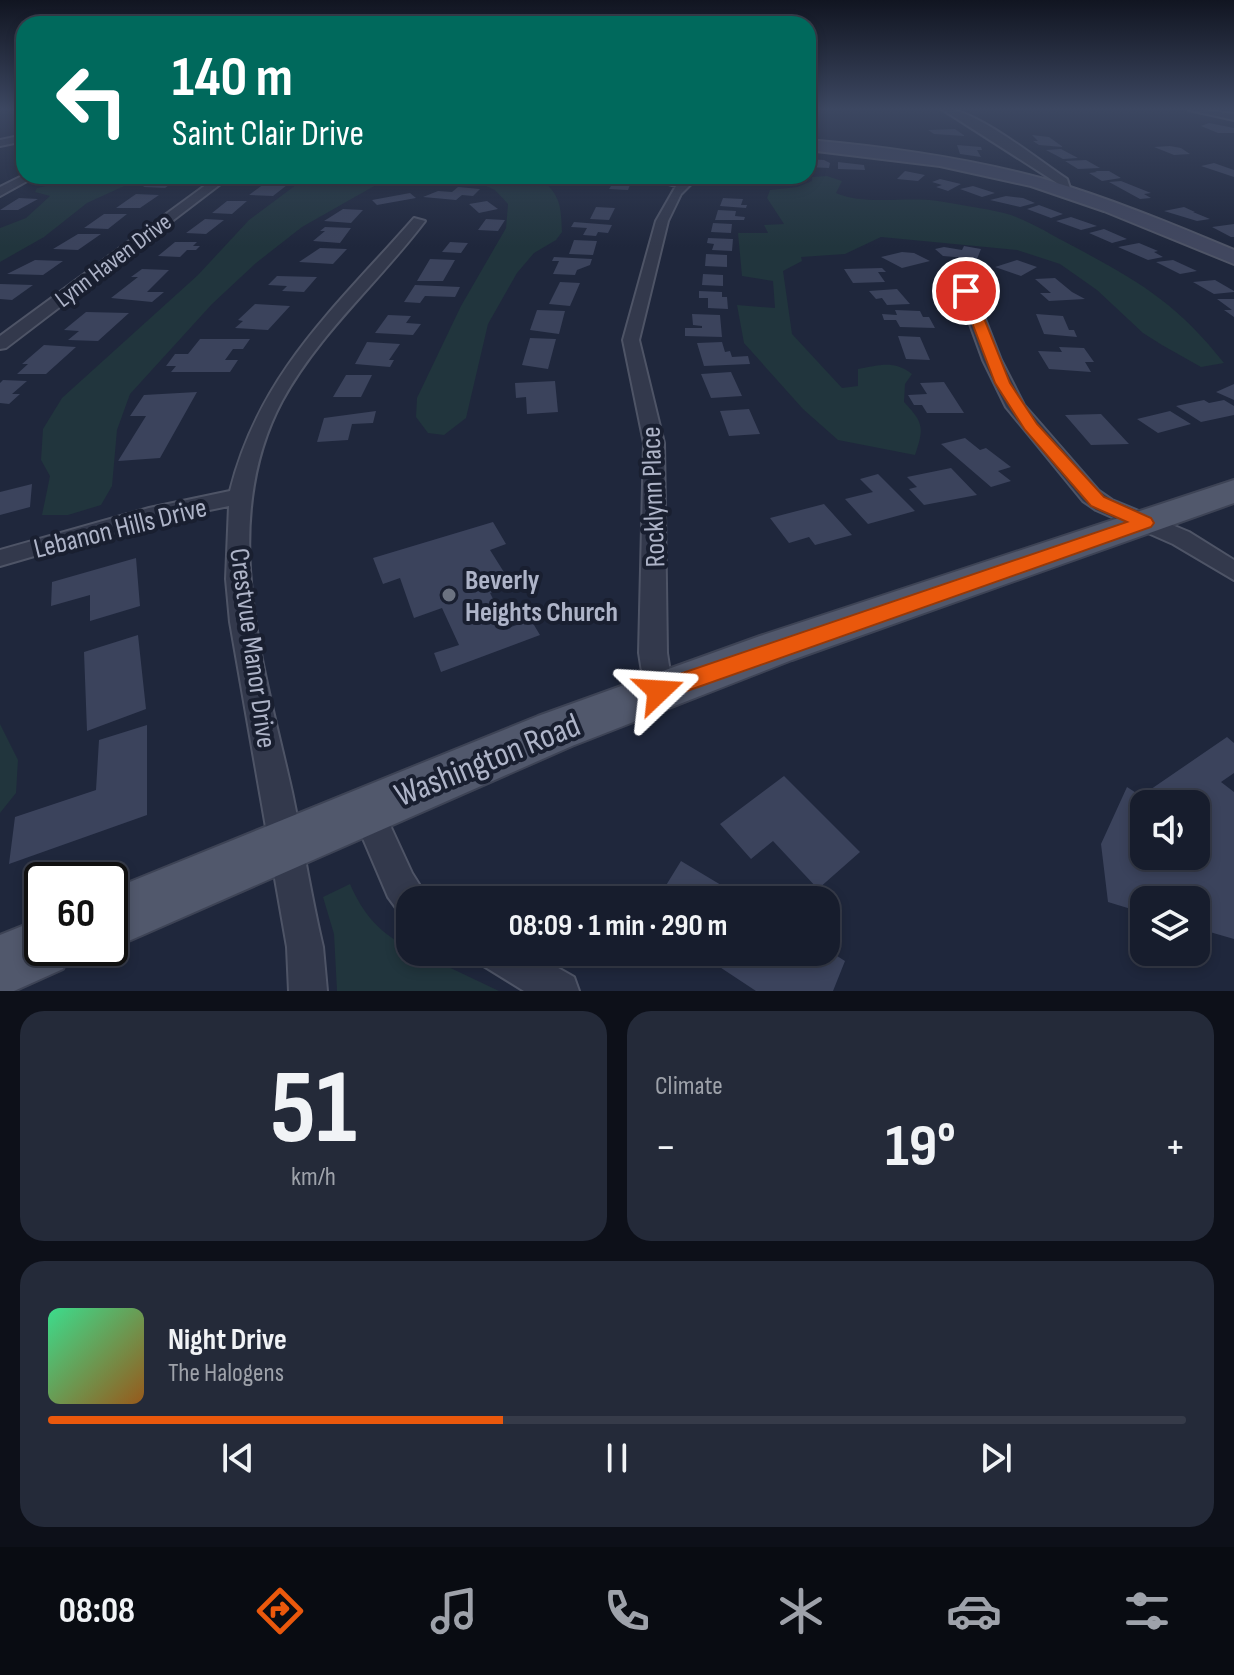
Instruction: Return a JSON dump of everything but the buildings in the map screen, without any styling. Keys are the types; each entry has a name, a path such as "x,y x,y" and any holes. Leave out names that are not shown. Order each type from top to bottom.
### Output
{"main road":[{"name":"Washington Road","path":"128,911 366,808 659,691 1234,491"},
{"path":"0,966 24,956"}],"street":[{"path":"889,154 1065,191 1146,220 1234,258"},
{"path":"1022,154 1063,181 1065,191"},
{"name":"Lynn Haven Drive","path":"0,344 214,184"},
{"name":"Rocklynn Place","path":"659,691 653,653 653,428 634,363 631,340 662,221 681,184"},
{"name":"Crestvue Manor Drive","path":"308,991 305,947 241,605 237,533 241,496 250,453 284,381 301,356 419,221"},
{"path":"966,291 1003,383 1031,427 1097,501 1181,538 1234,571"},
{"name":"Lebanon Hills Drive","path":"0,558 149,515 241,496"},
{"path":"366,808 404,886"},
{"path":"518,966 560,991"}],"shaded area":[{"path":"827,176 842,181 836,193 847,197 938,201 1004,213 1030,223 1155,295 1189,324 1224,363 1201,367 1162,345 1143,333 1097,290 1060,264 1017,250 881,237 845,254 801,257 802,261 783,271 792,334 842,388 858,386 858,369 893,365 912,374 905,384 904,402 919,421 921,432 915,455 838,440 803,409 744,343 737,305 775,308 773,281 742,276 738,233 768,233 764,225 784,224 767,198 770,190 816,184 816,177"},
{"path":"55,184 129,184 87,203 44,237 0,262 0,228 26,218 50,196 35,192 37,188"},
{"path":"297,184 378,184 302,227 256,263 212,304 130,394 117,430 112,486 101,505 68,515 42,515 50,476 41,460 43,429 62,398 198,275 249,220"},
{"path":"463,184 546,184 560,206 562,232 556,240 534,253 517,273 488,324 466,418 444,435 428,433 416,417 417,398 461,306 506,228 508,204 495,190"},
{"path":"0,724 18,760 16,793 0,813"},
{"path":"350,884 374,922 396,940 396,966 446,966 499,991 337,991 334,934 323,897"}],"place":[{"name":"Beverly Heights Church","path":"449,595"}],"route":[{"path":"659,691 1144,523 1091,496 1031,427 1016,407 992,360 966,291"}]}
